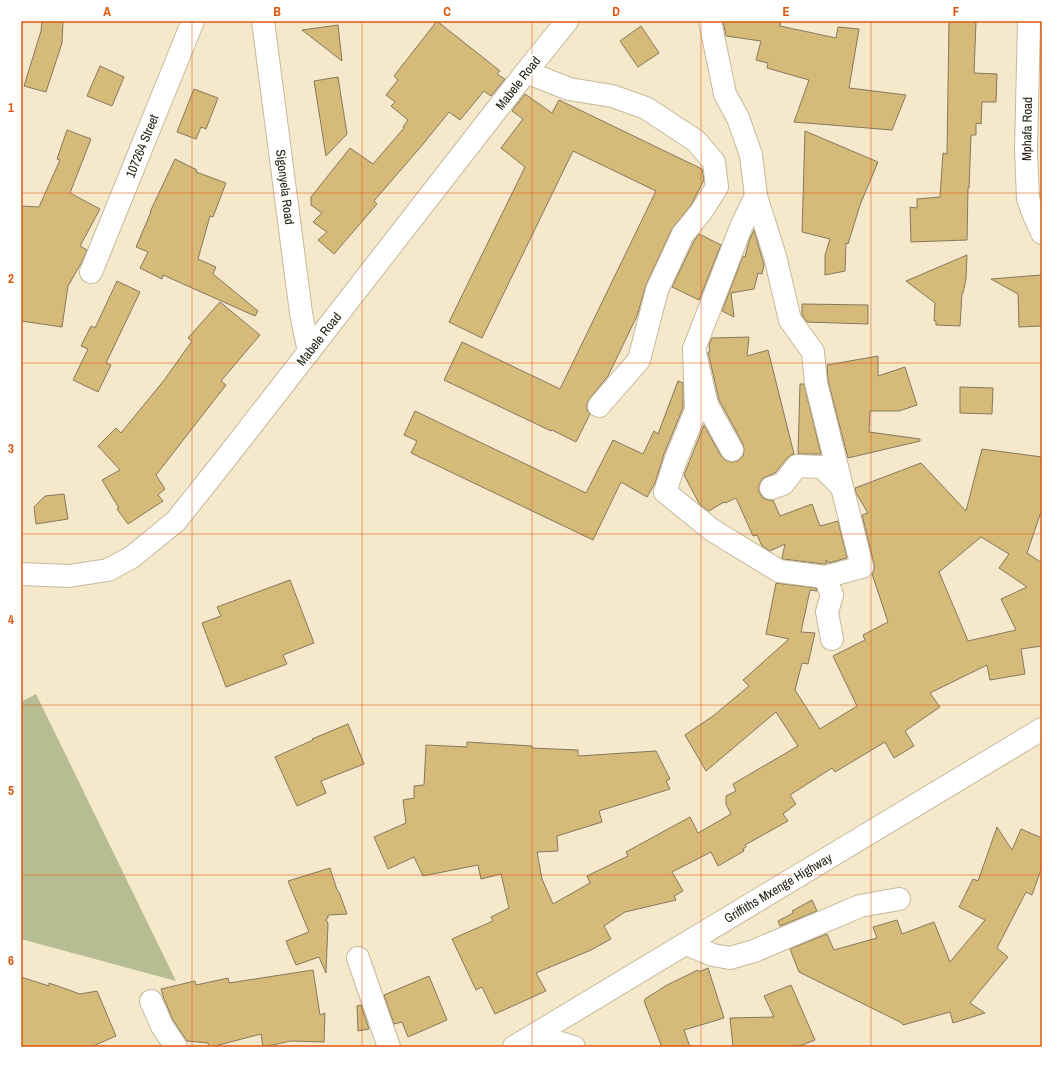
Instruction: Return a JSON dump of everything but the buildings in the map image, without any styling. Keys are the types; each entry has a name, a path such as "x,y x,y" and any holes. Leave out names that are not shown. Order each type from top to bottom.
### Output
{"street":[{"name":"107264 Street","path":"91,272 193,21"},
{"name":"Sigonyela Road","path":"263,21 301,313 309,352"},
{"name":"Mabele Road","path":"21,574 69,576 108,570 132,557 176,521 567,21"},
{"path":"710,21 726,94 738,118 751,155 756,196 776,256 790,320 814,352 816,383 862,567 825,577 779,571 712,530 665,492 676,459 696,410 694,349 741,226 756,196"},
{"name":"Mphafa Road","path":"1029,21 1026,150 1028,199 1042,233"},
{"path":"526,72 569,90 612,96 646,108 696,140 714,162 717,187 701,212 683,234 658,290 639,360 599,406"},
{"path":"694,349 707,405 732,450"},
{"path":"771,488 783,484 797,466 822,467 842,487"},
{"path":"825,577 832,595 827,612 832,639"},
{"name":"Griffiths Mxenge Highway","path":"514,1047 1042,729"},
{"path":"686,944 713,955 730,958 754,951 860,906 899,899"},
{"path":"358,958 389,1047"},
{"path":"151,1001 162,1026 176,1047"},
{"path":"534,1035 574,1047"}],"green space":[{"path":"36,694 176,981 21,939 21,702"}]}
